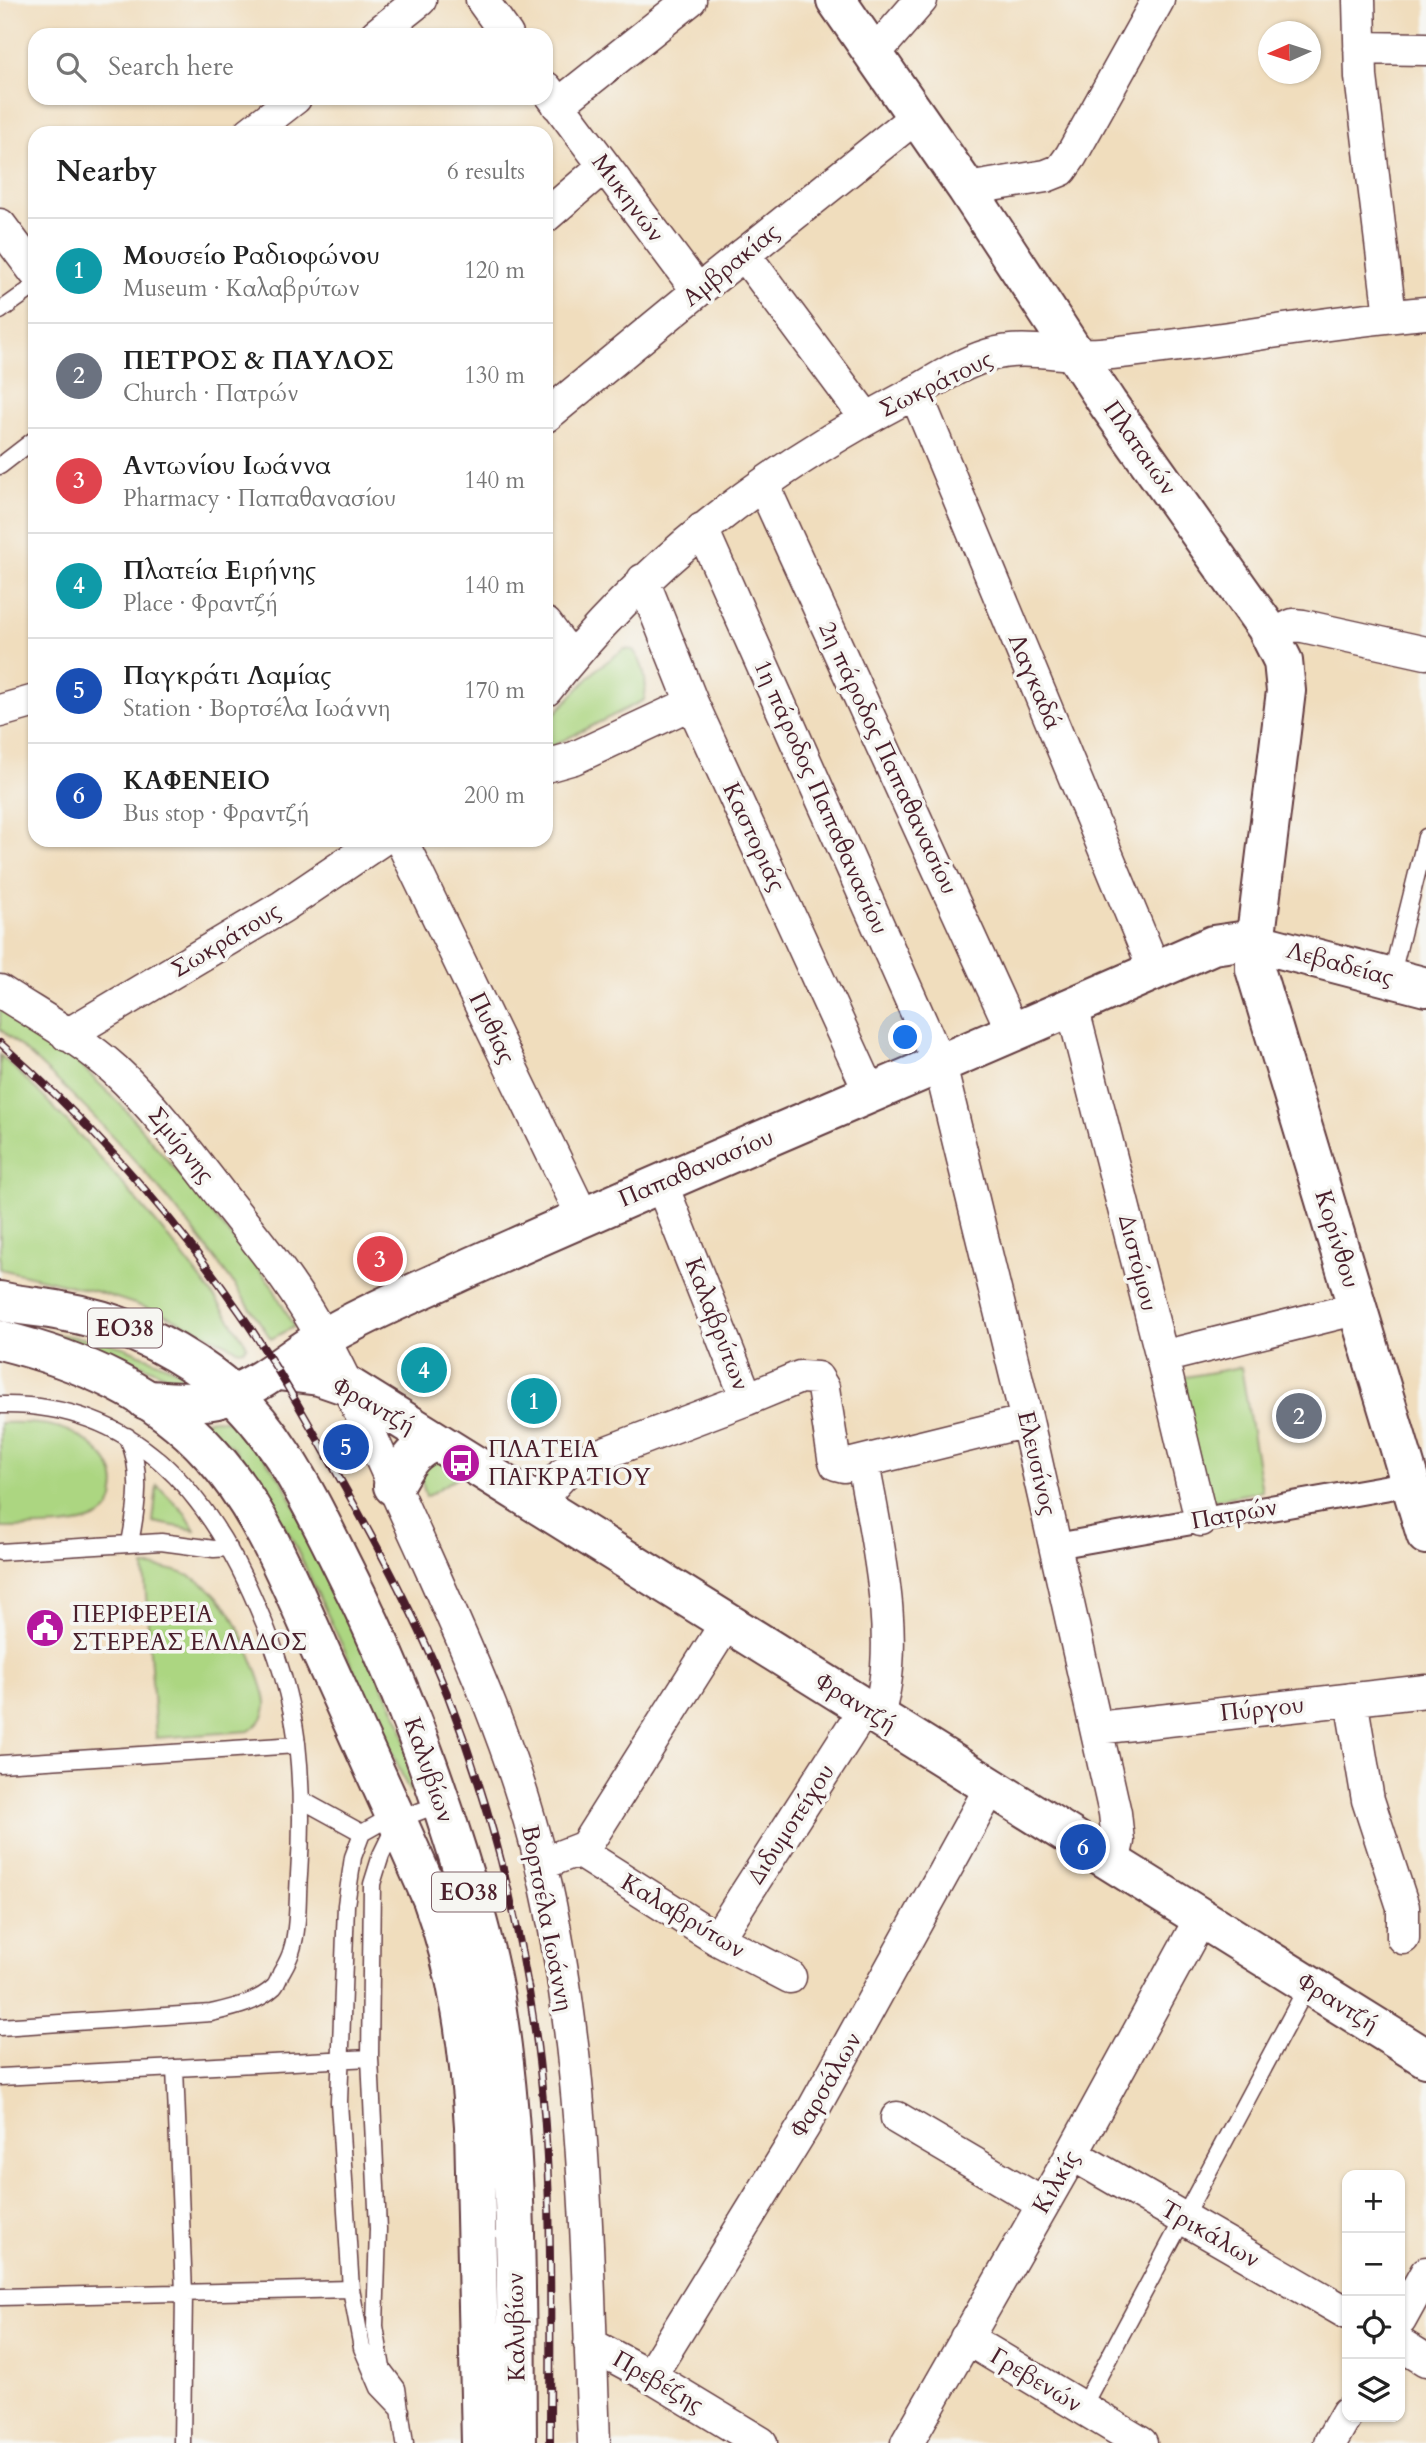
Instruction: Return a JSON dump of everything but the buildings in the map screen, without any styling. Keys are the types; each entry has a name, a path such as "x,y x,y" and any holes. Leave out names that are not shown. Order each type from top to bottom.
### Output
{"main road":[{"name":"Πλαταιών","path":"836,0 967,189 1108,404 1271,636 1283,661 1286,691 1255,943"},
{"name":"Παπαθανασίου","path":"146,1400 197,1403 234,1394 278,1371 323,1338 393,1303 583,1217 1213,945 1241,941 1255,943"},
{"name":"Λεβαδείας","path":"1255,943 1408,983"},
{"name":"Κορίνθου","path":"1255,943 1254,958 1258,983 1359,1308 1413,1463 1426,1535"},
{"name":"Καλυβίων","path":"0,1301 72,1313 139,1333 183,1356 234,1394 265,1427 302,1490 336,1552 394,1674 442,1803 487,1961 505,2061 515,2264 517,2443"},
{"name":"Καλυβίων","path":"0,1340 83,1365 117,1381 180,1424 211,1453 263,1527 380,1827 442,1926 452,1958 467,2036 474,2126 481,2443"},
{"name":"Φραντζή","path":"278,1371 318,1376 348,1386 1426,2058"},
{"path":"393,1486 413,1454 421,1447 436,1441"}],"street":[{"path":"385,28 420,0"},
{"path":"482,0 503,28"},
{"name":"Μυκηνών","path":"553,96 690,0"},
{"path":"874,54 921,0"},
{"path":"967,189 1036,178 1061,170 1158,0"},
{"path":"1359,0 1366,126 1390,316"},
{"path":"1360,48 1426,49"},
{"name":"Μυκηνών","path":"553,98 698,291"},
{"path":"259,126 286,105"},
{"name":"Αμβρακίας","path":"553,410 917,116"},
{"path":"553,210 604,166"},
{"path":"0,225 28,263"},
{"path":"744,254 866,418"},
{"name":"Σωκράτους","path":"553,681 643,580 702,528 866,418 962,366 999,352 1112,352 1426,313"},
{"name":"Λαγκαδά","path":"915,393 1155,971"},
{"name":"2η πάροδος Παπαθανασίου","path":"763,485 1013,1032"},
{"name":"1η πάροδος Παπαθανασίου","path":"702,528 940,1065"},
{"name":"Καστοριάς","path":"643,580 692,703 870,1092"},
{"path":"1271,636 1293,625 1303,626 1426,653"},
{"path":"553,634 571,658"},
{"path":"0,711 28,703"},
{"path":"553,764 574,758 692,703"},
{"name":"Σωκράτους","path":"67,1035 282,907 371,847"},
{"name":"Πυθίας","path":"404,847 583,1217"},
{"name":"Σμύρνης","path":"0,991 113,1068 166,1125 274,1262 323,1338 348,1386"},
{"name":"Διστόμου","path":"1072,1006 1201,1520"},
{"name":"Ελευσίνος","path":"940,1065 1027,1421 1097,1728 1117,1825 1118,1841 1113,1863"},
{"name":"Καλαβρύτων","path":"537,1503 563,1474 586,1460 747,1399 661,1183"},
{"path":"1162,1357 1359,1308"},
{"path":"747,1399 800,1377 817,1378 823,1388 835,1462 844,1466 1027,1421"},
{"name":"Βορτσέλα Ιωάννη","path":"348,1386 481,1684 512,1766 541,1864 564,1991 580,2140 594,2443"},
{"name":"Διδυμοτείχου","path":"717,1939 885,1694 887,1638 881,1563 863,1463"},
{"name":"Πατρών","path":"1056,1546 1201,1520 1413,1463"},
{"path":"541,1864 585,1847 727,1622"},
{"name":"Πύργου","path":"1097,1728 1426,1691"},
{"path":"1351,1699 1368,1800 1403,1907 1404,1938"},
{"name":"Φαρσάλων","path":"650,2376 804,2126 991,1787"},
{"name":"Καλαβρύτων","path":"578,1851 717,1939 790,1977"},
{"name":"Κιλκίς","path":"907,2443 1072,2154 1201,1918"},
{"path":"897,2118 1043,2204"},
{"name":"Τρικάλων","path":"1072,2154 1342,2311"},
{"path":"1405,2311 1426,2273"},
{"name":"Γρεβενών","path":"966,2338 1141,2443"},
{"name":"Πρεβέζης","path":"590,2344 650,2376 745,2438"},
{"path":"1405,2347 1426,2360"},
{"path":"1330,2443 1342,2422"}],"lane":[{"path":"0,311 28,291"},
{"path":"0,466 28,444"},
{"path":"1408,983 1426,838"},
{"path":"0,1405 37,1405 67,1411 127,1436 154,1454 176,1474 207,1512 244,1576 279,1662 297,1745 302,1800 293,1948 275,1987 242,2006 211,2013 0,2027"},
{"path":"127,1436 134,1452 137,1475 130,1543"},
{"path":"0,1552 171,1542 214,1549 229,1548"},
{"path":"0,1764 297,1745"},
{"path":"302,1800 380,1827"},
{"path":"401,2411 379,2388 362,2348 351,2289 339,2102 346,1905 354,1857 380,1827 442,1803"},
{"path":"380,1827 381,1855 372,1884 370,2058 378,2230 375,2326 382,2368 397,2388 405,2443"},
{"path":"1082,2408 1308,1985"},
{"path":"0,2077 370,2058"},
{"path":"175,2068 184,2293 182,2443"},
{"path":"0,2297 351,2289"}],"green space":[{"path":"624,649 633,650 642,667 645,681 644,700 553,746 553,716 597,669"},
{"path":"0,1007 66,1051 124,1108 271,1284 294,1327 271,1339 212,1255 147,1174 76,1099 0,1029"},
{"path":"0,1055 69,1124 163,1231 231,1321 247,1345 244,1349 239,1350 162,1313 98,1292 0,1269"},
{"path":"0,1321 24,1330 98,1340 126,1348 181,1372 198,1393 153,1369 109,1353 0,1330"},
{"path":"1241,1367 1262,1491 1203,1502 1174,1379"},
{"path":"197,1421 232,1421 240,1427 283,1482 401,1723 416,1789 413,1792 409,1791 290,1535 246,1464 232,1447"},
{"path":"0,1423 54,1426 89,1443 107,1462 114,1476 113,1496 107,1511 88,1522 76,1524 0,1528"},
{"path":"429,1454 467,1471 426,1497 419,1471"},
{"path":"157,1485 185,1513 195,1530 153,1522"},
{"path":"144,1567 163,1568 191,1577 214,1593 231,1614 252,1659 265,1698 263,1717 249,1731 156,1738"}],"railway":[{"path":"0,1043 65,1104 127,1170 185,1239 239,1311 291,1394 369,1532 411,1613 448,1696 478,1781 503,1867 537,2044 549,2193 550,2443"}],"place":[{"name":"Αντωνίου Ιωάννα","path":"380,1259"},
{"name":"Πλατεία Ειρήνης","path":"424,1370"},
{"name":"Μουσείο Ραδιοφώνου","path":"534,1401"},
{"name":"ΠΕΤΡΟΣ & ΠΑΥΛΟΣ","path":"1299,1416"},
{"name":"Παγκράτι Λαμίας","path":"346,1447"},
{"name":"ΠΛΑΤΕΙΑ ΠΑΓΚΡΑΤΙΟΥ","path":"461,1463"},
{"name":"ΠΕΡΙΦΕΡΕΙΑ ΣΤΕΡΕΑΣ ΕΛΛΑΔΟΣ","path":"45,1628"},
{"name":"ΚΑΦΕΝΕΙΟ","path":"1083,1847"}]}
